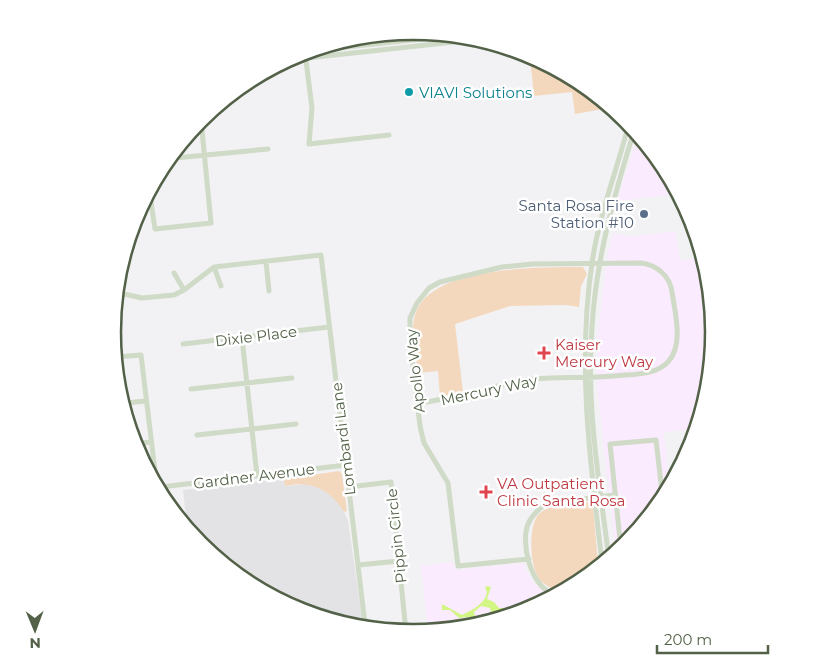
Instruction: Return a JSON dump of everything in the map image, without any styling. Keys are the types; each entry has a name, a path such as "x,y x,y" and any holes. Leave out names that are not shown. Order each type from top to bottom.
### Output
{"street":[{"path":"363,45 399,41"},
{"path":"325,54 447,42"},
{"path":"306,61 312,108 309,144 389,135"},
{"path":"151,203 155,229 212,223 201,132"},
{"path":"601,556 584,378 586,324 592,263 603,209 626,133"},
{"path":"607,551 591,378 592,328 599,263 610,211 632,139"},
{"path":"178,158 268,149"},
{"name":"Lombardi Lane","path":"266,262 322,255 365,620"},
{"path":"124,294 142,298 174,294 184,290 214,267 266,262 269,291"},
{"name":"Apollo Way","path":"528,559 458,566 448,483 424,442 410,339 410,318 417,303 429,288 455,278 502,267 532,264 644,263 662,272 671,288 677,342 671,358 658,369 591,378"},
{"path":"214,267 221,286"},
{"path":"174,273 184,290"},
{"name":"Dixie Place","path":"183,344 329,327"},
{"path":"242,338 256,476"},
{"path":"122,357 140,355 155,469"},
{"path":"191,389 292,378"},
{"name":"Mercury Way","path":"418,403 447,400 527,380 591,378"},
{"path":"130,403 146,401"},
{"path":"197,435 296,424"},
{"path":"620,539 610,444 656,440 662,488"},
{"path":"143,443 151,442"},
{"name":"Gardner Avenue","path":"165,487 346,465"},
{"name":"Pippin Circle","path":"349,487 390,482 405,625"},
{"path":"548,592 532,575 528,559 526,534 528,523 545,504 614,495"},
{"path":"358,565 399,561"}],"shaded area":[{"path":"532,65 560,79 592,100 602,109 575,114 572,92 534,96"},
{"path":"636,143 646,154 672,195 617,201"},
{"path":"675,231 680,260 696,258 703,294 706,332 700,390 689,430 664,432 669,476 646,511 615,544 597,385 597,339 608,253 613,233 630,237"},
{"path":"583,267 587,274 581,286 579,307 566,305 510,306 455,324 463,392 440,397 438,371 418,373 413,335 416,312 426,297 443,286 490,272 516,269"},
{"path":"339,471 342,474 347,511 344,512 333,497 319,488 303,484 285,486 284,479"},
{"path":"284,479 285,486 307,484 328,491 336,499 348,521 362,620 338,615 302,603 267,586 235,565 186,516 183,490"},
{"path":"590,502 593,506 598,560 555,589 543,583 536,573 531,547 533,529 538,515 543,511 569,503"},
{"path":"453,562 455,570 523,563 533,583 547,593 525,603 489,615 427,624 421,566"},
{"path":"487,586 491,587 487,599 494,602 499,608 508,609 491,614 490,608 481,606 474,612 476,618 470,619 468,617 459,618 450,610 442,610 442,604 462,615 470,611 484,600 487,592 485,588"}],"place":[{"name":"VIAVI Solutions","path":"409,92"},
{"name":"Santa Rosa Fire Station #10","path":"644,214"},
{"name":"Kaiser Mercury Way","path":"544,353"},
{"name":"VA Outpatient Clinic Santa Rosa","path":"486,492"}]}
